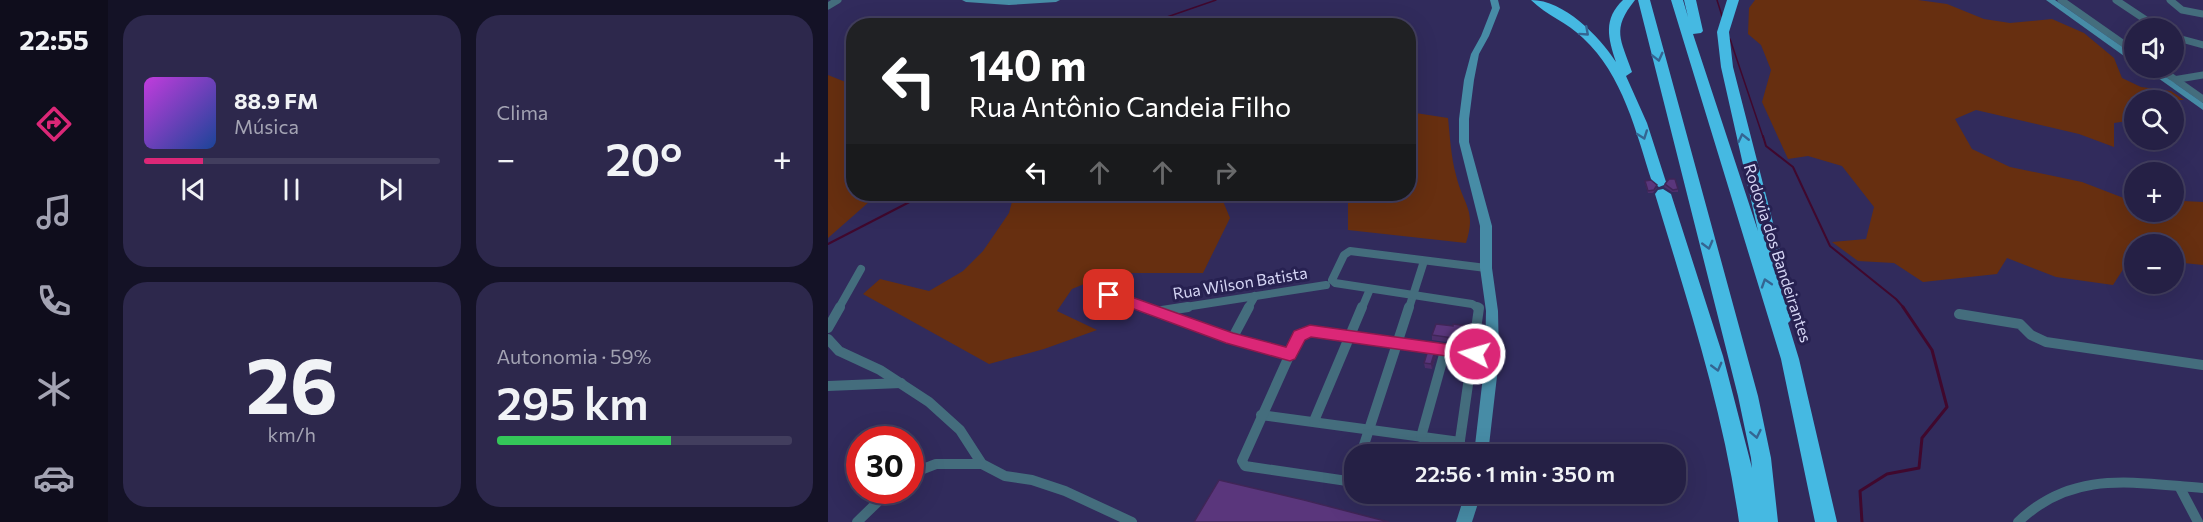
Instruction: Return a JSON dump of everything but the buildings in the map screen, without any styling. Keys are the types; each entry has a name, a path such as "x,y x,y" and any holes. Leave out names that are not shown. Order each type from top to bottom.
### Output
{"highway":[{"path":"1537,0 1574,22 1591,36 1619,72 1627,88 1717,366 1738,451 1750,522"},
{"path":"1627,88 1628,78 1613,39 1613,27 1619,10 1629,0"},
{"path":"1644,0 1748,396 1761,458 1767,522"},
{"name":"Rodovia dos Bandeirantes","path":"1677,0 1790,359 1826,522"},
{"path":"1690,0 1714,119"},
{"path":"1733,0 1723,32 1727,68 1781,289 1790,359"}],"main road":[{"path":"966,0 1009,3 1056,0"},
{"path":"1482,444 1492,359 1492,311 1486,268 1486,226 1466,153 1464,119 1475,54 1497,8 1494,0"},
{"path":"2050,0 2124,51"},
{"path":"2168,78 2203,107"},
{"path":"1464,522 1470,504"}],"street":[{"path":"828,6 838,0"},
{"path":"2061,0 2124,44"},
{"path":"2116,0 2143,18"},
{"path":"2170,0 2184,11 2203,14"},
{"path":"2184,40 2203,45"},
{"path":"2172,80 2203,75"},
{"path":"2172,80 2203,99"},
{"name":"Rua Wilson Batista","path":"1424,261 1356,251 1344,255 1333,282 1464,302 1479,308 1475,354"},
{"path":"1364,444 1424,261 1486,268"},
{"path":"828,328 861,269"},
{"name":"Rua Wilson Batista","path":"1160,312 1326,285"},
{"path":"1314,421 1370,289"},
{"path":"1109,295 1232,339 1290,354"},
{"path":"1232,339 1255,296"},
{"path":"1959,314 2020,324 2031,335 2046,342 2203,365"},
{"path":"1261,416 1369,428 1460,442 1475,354 1310,331 1300,336 1261,416 1242,461 1245,466 1344,479"},
{"path":"828,339 839,351 880,370 929,402 960,430 982,464"},
{"path":"1421,436 1445,351"},
{"path":"828,386 901,383"},
{"path":"924,467 954,461 982,464 1005,476 1032,480 1065,491 1132,522"},
{"path":"2018,522 2044,500 2083,485 2117,483 2203,488"},
{"path":"2179,486 2198,522"},
{"path":"857,522 876,504"}],"shaded area":[{"path":"1755,0 1918,0 1947,4 1984,19 2010,23 2052,19 2084,33 2114,58 2122,78 2141,87 2164,90 2124,90 2124,122 2114,123 2114,147 2079,134 1976,110 1955,119 1972,149 2010,167 2082,182 2124,198 2124,222 2184,222 2184,201 2203,202 2203,265 2184,263 2184,234 2124,234 2124,268 2113,285 2056,277 2007,258 1997,274 1923,282 1894,263 1858,261 1832,242 1866,239 1874,207 1842,166 1808,156 1788,159 1762,102 1771,70 1761,45 1748,34 1749,8"},
{"path":"828,75 846,82 846,201 870,201 828,238"},
{"path":"1416,113 1448,118 1454,168 1470,215 1466,243 1348,230 1348,201 1416,201"},
{"path":"1012,201 1223,201 1230,218 1203,273 1111,273 1072,289 1057,311 1097,330 1044,349 989,364 863,294 880,279 929,291 963,271 983,251 1009,213"}],"waterway":[{"path":"1164,18 1216,0"},
{"path":"1717,0 1722,16"},
{"path":"1730,39 1763,137"},
{"path":"1763,136 1766,146 1793,167 1830,246 1904,308"},
{"path":"828,244 911,201"},
{"path":"1862,522 1860,491 1887,474 1919,468 1922,438 1947,407 1932,350 1903,307"}],"route":[{"path":"1109,295 1232,339 1290,354 1302,333 1310,331 1475,354"}]}
